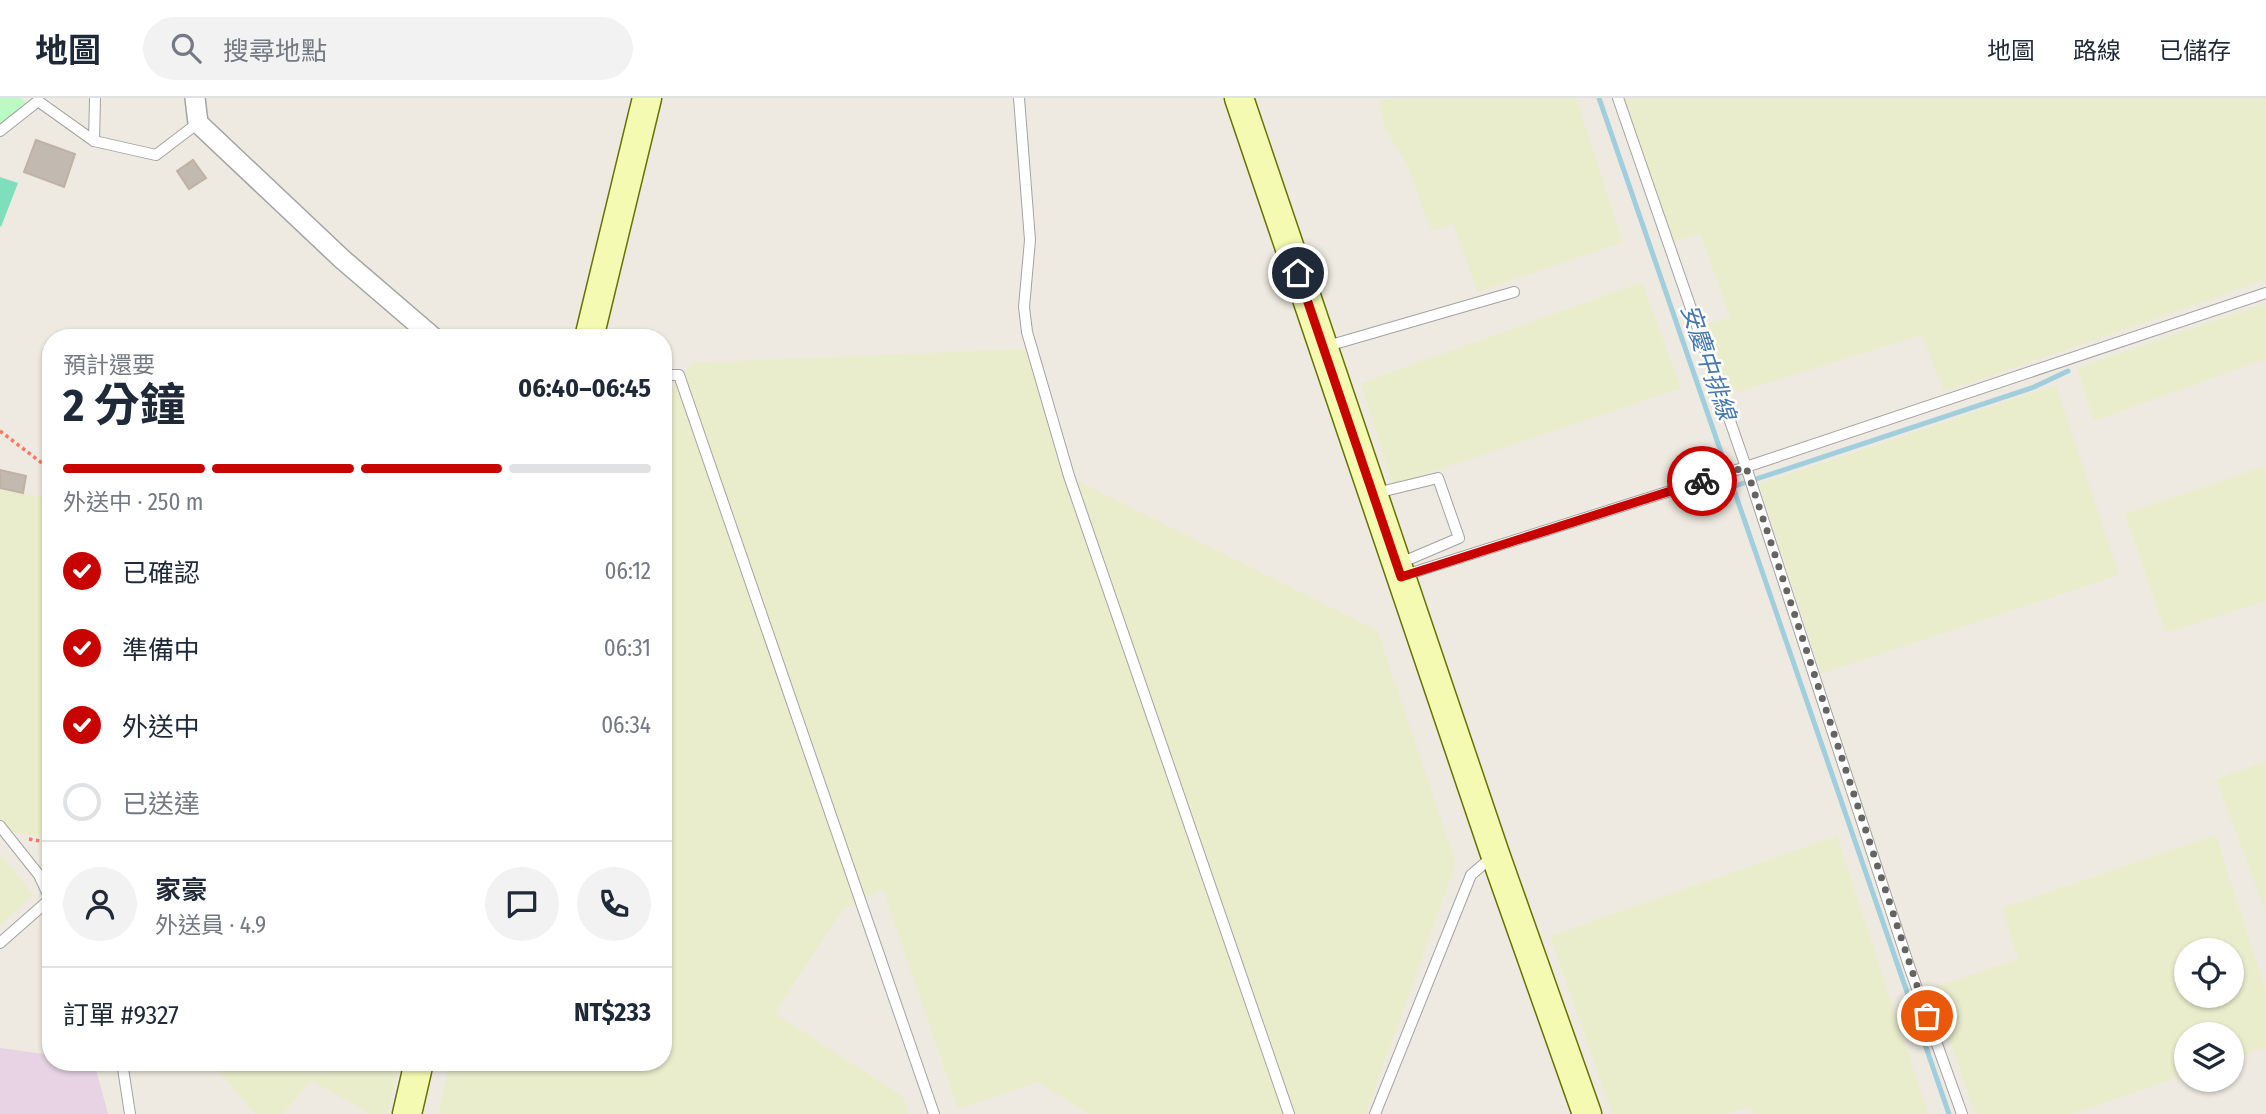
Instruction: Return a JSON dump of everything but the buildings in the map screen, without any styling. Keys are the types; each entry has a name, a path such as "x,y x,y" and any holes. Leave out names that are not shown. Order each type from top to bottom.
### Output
{"main road":[{"path":"591,329 647,98"},
{"path":"1239,98 1495,855 1587,1114"},
{"path":"407,1114 417,1071"}],"street":[{"path":"195,98 198,122 342,259 424,329"}],"lane":[{"path":"93,141 95,98"},
{"path":"1018,98 1030,240 1024,307 1027,332 1078,503 1289,1114"},
{"path":"1618,98 1909,966 1962,1114"},
{"path":"0,131 36,99 93,141 156,155 198,122"},
{"path":"1324,348 1514,292"},
{"path":"1399,570 1742,469 2266,293"},
{"path":"672,375 679,375 934,1114"},
{"path":"1373,494 1438,478 1459,538 1399,570"},
{"path":"0,826 42,882"},
{"path":"1374,1114 1471,875 1495,855"},
{"path":"0,943 42,906"},
{"path":"123,1071 130,1114"}],"path":[{"path":"0,431 42,463"}],"shaded area":[{"path":"0,1048 42,1054 42,1071 96,1071 108,1114 0,1114"}],"green space":[{"path":"0,98 20,98 28,104 0,126"},
{"path":"1388,98 1576,98 1623,242 1478,292 1453,224 1433,231 1426,218 1408,166 1385,129 1378,103"},
{"path":"1619,98 2266,98 2266,280 1944,392 1922,335 1725,396 1699,328 1730,317 1700,233 1668,244"},
{"path":"0,177 18,183 1,227 0,226"},
{"path":"1642,282 1681,388 1393,485 1361,383"},
{"path":"2266,303 2266,359 2094,421 2077,368"},
{"path":"1025,349 1068,476 1377,630 1456,863 1366,1114 1088,1114 1038,1082 958,1109 883,889 842,910 775,1013 903,1097 910,1114 438,1114 448,1071 672,1071 672,385 676,385 691,363"},
{"path":"2056,385 2119,575 1821,674 1759,484"},
{"path":"2266,466 2266,601 2166,633 2125,514"},
{"path":"0,490 42,497 42,837 0,831"},
{"path":"2266,761 2266,913 2216,779"},
{"path":"2216,835 2266,991 2266,1047 2244,1055 2244,1022 2174,1022 2174,1079 2072,1114 1975,1114 1932,988 2018,959 2002,908"},
{"path":"1837,836 1928,1114 1754,1114 1751,1106 1727,1114 1612,1114 1550,936"},
{"path":"0,854 33,895 0,925"},
{"path":"219,1071 398,1071 387,1114 370,1114 311,1080 283,1114 254,1114"}],"waterway":[{"name":"安慶中排線","path":"1599,98 1949,1114"},
{"path":"1732,487 2034,387 2068,371"}],"way so far":[{"path":"1702,481 1746,467 1927,1016"}],"route":[{"path":"1298,273 1401,577 1702,481"}]}
